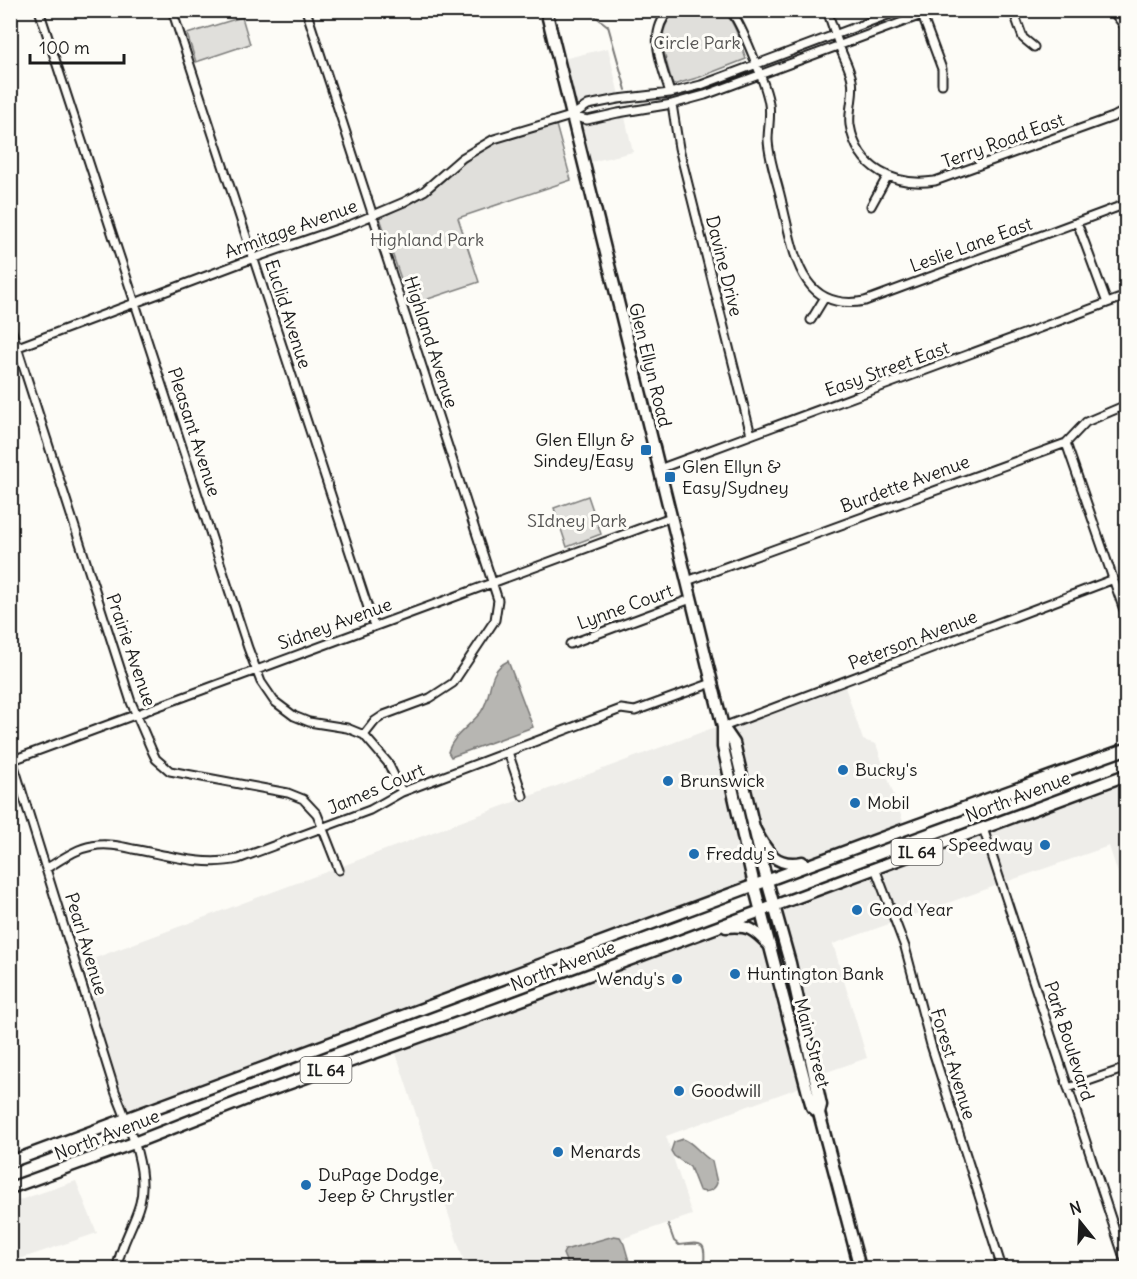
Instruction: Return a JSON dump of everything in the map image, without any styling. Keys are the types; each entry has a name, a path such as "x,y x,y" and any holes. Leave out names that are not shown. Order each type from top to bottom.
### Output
{"main road":[{"name":"Glen Ellyn Road","path":"546,10 723,727 723,747 761,909"},
{"name":"Glen Ellyn Road","path":"723,727 734,744 753,826 775,904"},
{"name":"North Avenue","path":"10,1162 1126,749"},
{"name":"North Avenue","path":"10,1188 1126,775"},
{"path":"753,826 767,850 778,861 791,864 852,849"},
{"name":"Main Street","path":"775,904 821,1105 819,1113 860,1269"},
{"name":"Main Street","path":"761,909 812,1107 819,1113"},
{"path":"699,933 722,927 740,926 756,932 770,946"}],"street":[{"name":"Pleasant Avenue","path":"39,10 261,682 270,696 294,716 309,722 347,728 364,735"},
{"name":"Euclid Avenue","path":"172,10 374,626"},
{"name":"Highland Avenue","path":"306,10 498,600 495,620 459,676 439,694 384,715 375,721 364,735"},
{"path":"669,93 657,48 657,39 660,25 670,10"},
{"path":"730,10 739,24 769,103 769,148 797,263 806,281 825,297 811,320"},
{"path":"827,10 853,84 849,112 852,134 865,158 878,172 887,177 871,206"},
{"name":"Armitage Avenue","path":"14,349 254,258 352,224 404,202 424,191 462,158 494,139 571,116 588,105 669,93 701,85 901,10"},
{"name":"Armitage Avenue","path":"571,116 587,120 672,104 705,95 921,13 935,10"},
{"path":"1013,10 1023,38 1034,47"},
{"path":"1112,10 1126,28"},
{"path":"921,13 942,69 942,84"},
{"name":"Davine Drive","path":"672,104 679,148 751,435"},
{"name":"Terry Road East","path":"887,177 912,183 936,181 1113,117 1126,110"},
{"name":"Leslie Lane East","path":"825,297 840,302 865,301 1126,204"},
{"path":"1077,222 1107,303"},
{"name":"Easy Street East","path":"659,470 1126,296"},
{"name":"Prairie Avenue","path":"10,325 14,349 137,716 153,753 170,771 288,793 303,799 317,814 339,870"},
{"name":"Burdette Avenue","path":"687,581 1066,443 1086,422 1126,405"},
{"path":"1066,443 1126,616"},
{"name":"Sidney Avenue","path":"11,758 137,716 493,581 671,517"},
{"name":"Peterson Avenue","path":"723,727 1114,579"},
{"name":"Lynne Court","path":"570,644 691,598"},
{"name":"James Court","path":"47,868 77,850 99,845 118,846 200,861 226,862 324,828 370,810 402,792 621,709 635,711 712,683"},
{"path":"364,735 388,763 402,792"},
{"path":"508,752 523,796"},
{"name":"Pearl Avenue","path":"11,758 112,1082 134,1143 142,1179 140,1201 119,1254 117,1269"},
{"name":"Park Boulevard","path":"983,828 1126,1264"},
{"name":"Forest Avenue","path":"875,868 905,947 937,1067 1002,1269"},
{"path":"1068,1088 1126,1068"}],"shaded area":[{"path":"608,48 621,104 572,114 559,60"},
{"path":"623,109 633,152 586,163 575,117"},
{"path":"508,661 533,727 451,757 448,752 450,746 481,712 496,671"},
{"path":"844,684 863,740 876,744 905,827 851,847 815,857 792,861 780,859 769,848 755,824 726,728"},
{"path":"718,726 749,881 469,990 128,1115 79,964"},
{"path":"1126,777 1126,873 1119,876 1109,846 1003,883 985,829"},
{"path":"980,832 998,885 833,944 867,1058 815,1076 777,907"},
{"path":"759,914 803,1086 666,1136 692,1215 577,1254 580,1268 466,1268 395,1050"},
{"path":"683,1139 712,1161 717,1183 712,1189 704,1192 699,1190 690,1167 674,1156 671,1151 674,1142"},
{"path":"76,1181 97,1233 11,1262 11,1203"},
{"path":"614,1236 620,1237 624,1244 631,1268 569,1268 563,1254 565,1250"}],"green space":[{"name":"Circle Park","path":"678,10 721,10 734,26 746,59 673,85 665,55 663,36 665,26"},
{"path":"242,17 250,44 196,62 187,34"},
{"name":"Highland Park","path":"556,125 571,180 458,218 479,282 410,305 380,218 429,193 473,155 509,136"},
{"name":"SIdney Park","path":"588,496 601,534 567,547 554,508"}],"waterway":[{"path":"587,10 608,26 626,90"},
{"path":"668,1224 674,1241 679,1245 694,1243 702,1246 704,1268"}],"place":[{"name":"Glen Ellyn & Sindey/Easy","path":"646,450"},
{"name":"Glen Ellyn & Easy/Sydney","path":"670,477"},
{"name":"Bucky's","path":"843,770"},
{"name":"Brunswick","path":"668,781"},
{"name":"Mobil","path":"855,803"},
{"name":"Speedway","path":"1045,845"},
{"name":"Freddy's","path":"694,854"},
{"name":"Good Year","path":"857,910"},
{"name":"Huntington Bank","path":"735,974"},
{"name":"Wendy's","path":"677,979"},
{"name":"Goodwill","path":"679,1091"},
{"name":"Menards","path":"558,1152"},
{"name":"DuPage Dodge, Jeep & Chrystler","path":"306,1185"}]}
